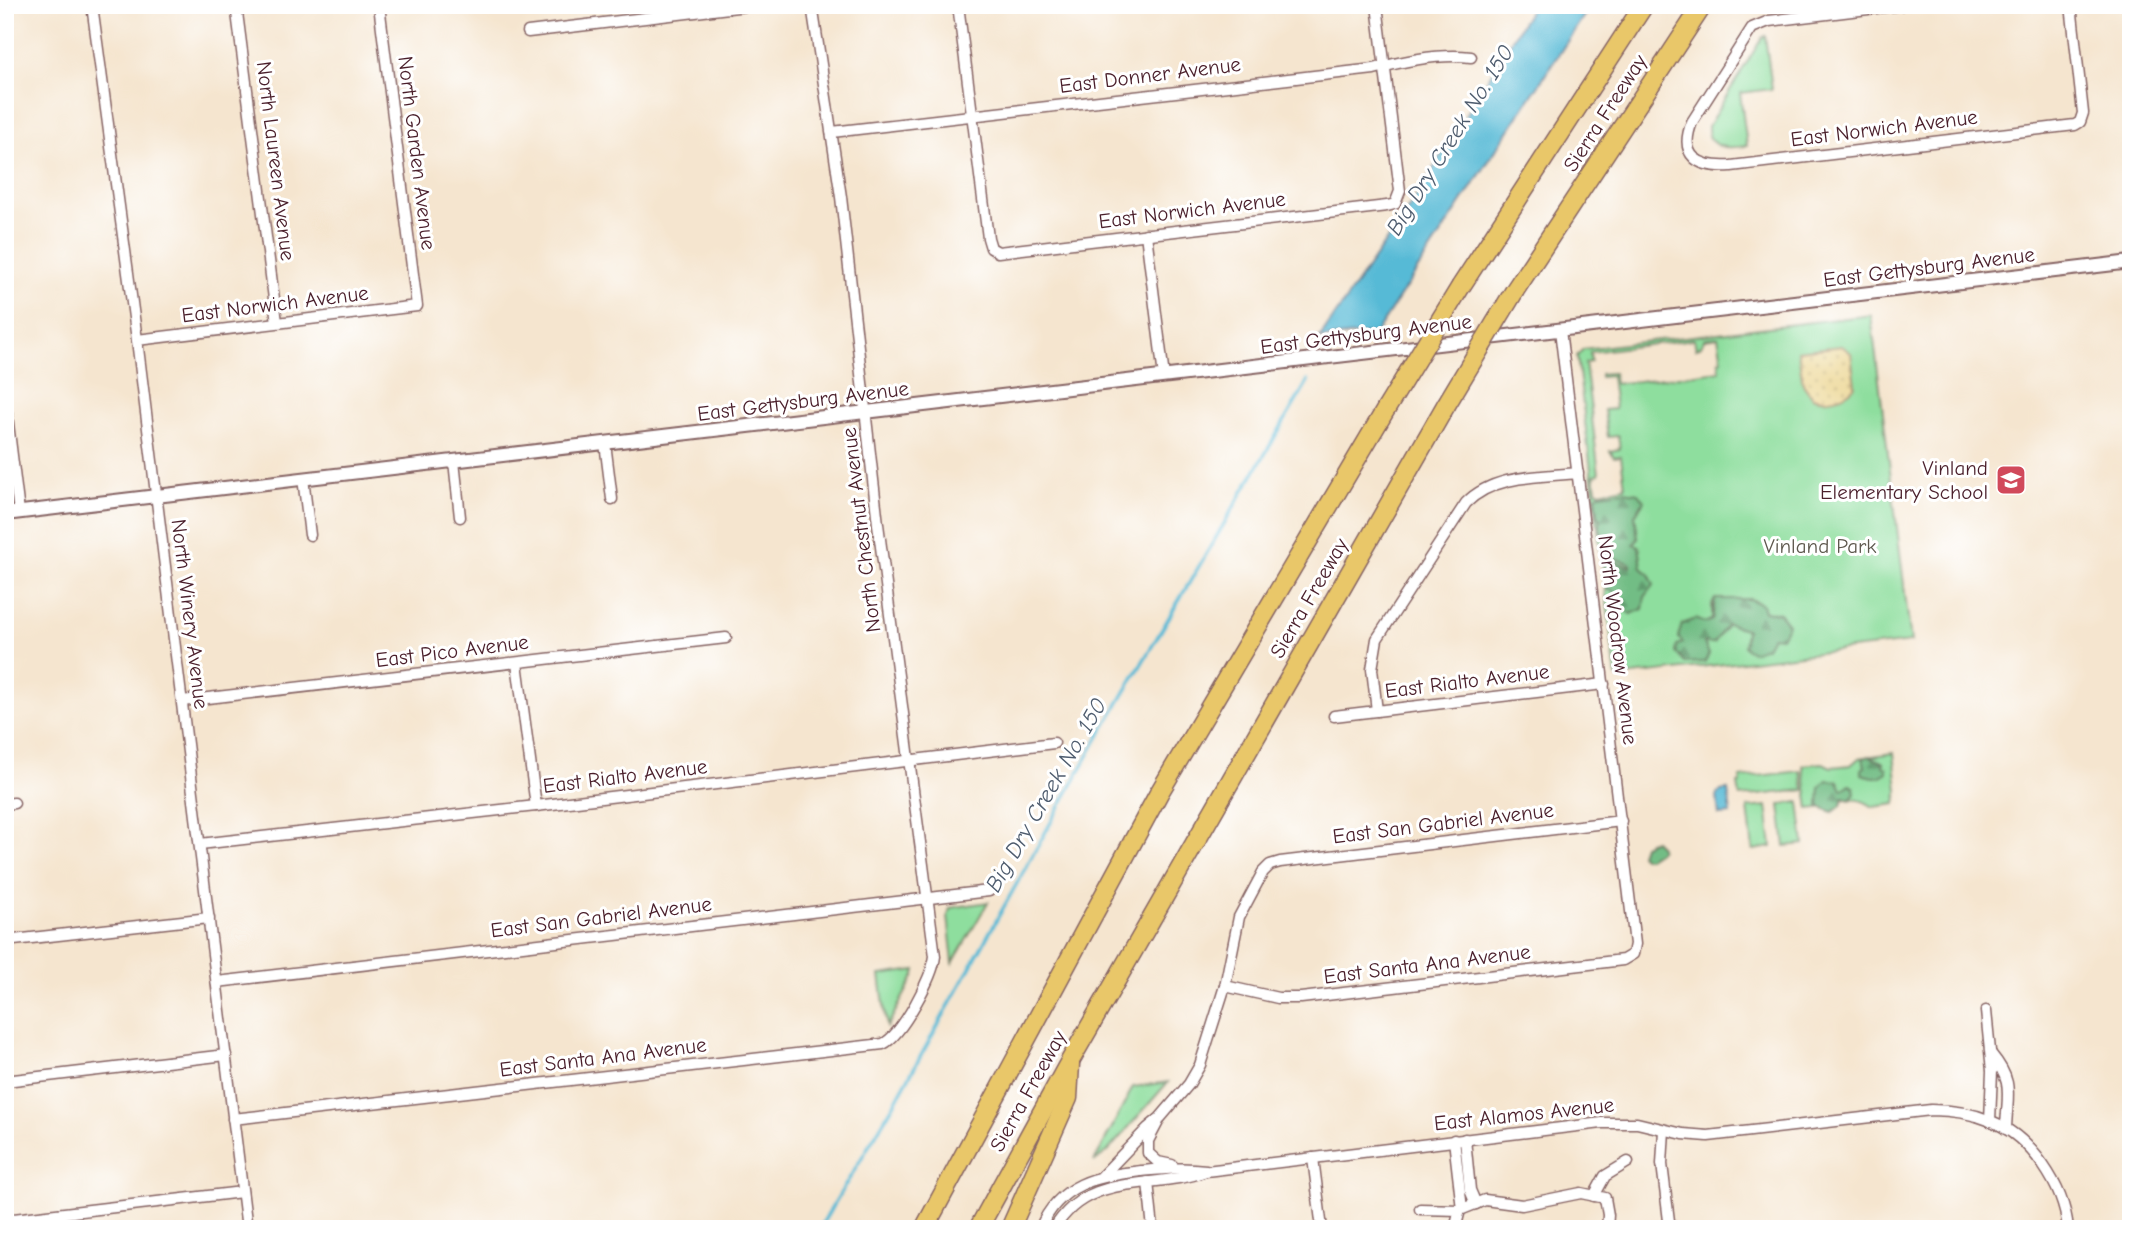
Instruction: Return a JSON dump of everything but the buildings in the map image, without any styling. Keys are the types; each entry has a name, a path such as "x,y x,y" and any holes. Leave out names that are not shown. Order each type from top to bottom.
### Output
{"highway":[{"name":"Sierra Freeway","path":"924,1229 1159,793 1461,286 1644,5"},
{"name":"Sierra Freeway","path":"978,1229 1070,1060 1446,405 1515,290 1703,5"},
{"path":"1010,1229 1068,1098 1070,1060"}],"street":[{"name":"North Winery Avenue","path":"92,5 137,340 247,1229"},
{"name":"North Laureen Avenue","path":"236,5 277,322"},
{"name":"North Garden Avenue","path":"379,5 417,306"},
{"path":"528,32 754,5"},
{"name":"North Chestnut Avenue","path":"812,5 832,132 878,524 935,956 934,966"},
{"path":"958,5 972,116"},
{"path":"1377,5 1384,66"},
{"name":"East Norwich Avenue","path":"1901,5 1769,21 1756,25 1748,32 1692,122 1687,139 1690,155 1711,166 1731,166 2075,125 2082,118 2083,106 2071,5"},
{"name":"East Donner Avenue","path":"832,132 1449,57 1471,57"},
{"name":"East Norwich Avenue","path":"972,116 988,238 991,248 1001,252 1387,206 1397,201 1400,191 1384,66"},
{"path":"1146,234 1164,377"},
{"name":"East Gettysburg Avenue","path":"5,514 2131,262"},
{"name":"East Norwich Avenue","path":"137,340 417,306"},
{"name":"North Woodrow Avenue","path":"1560,330 1635,944 1633,954"},
{"path":"5,399 19,512"},
{"path":"605,443 612,499"},
{"path":"454,461 460,517"},
{"path":"1377,711 1372,669 1377,639 1466,503 1478,492 1495,483 1578,473"},
{"path":"303,478 310,535"},
{"name":"East Pico Avenue","path":"182,701 726,638"},
{"path":"517,663 536,806"},
{"name":"East Rialto Avenue","path":"1334,716 1604,684"},
{"name":"East Rialto Avenue","path":"200,844 1054,743"},
{"name":"East San Gabriel Avenue","path":"1225,986 1237,922 1261,875 1270,865 1620,821"},
{"name":"East San Gabriel Avenue","path":"217,982 989,891"},
{"path":"5,942 209,918"},
{"name":"East Santa Ana Avenue","path":"1225,986 1278,998 1301,998 1623,960 1633,954"},
{"name":"East Santa Ana Avenue","path":"233,1119 883,1044 895,1036 934,966"},
{"path":"1102,1176 1160,1118 1189,1084 1202,1061 1225,986"},
{"path":"1986,1011 1992,1083 1990,1121"},
{"path":"1990,1054 2007,1076 2006,1129"},
{"path":"5,1081 226,1055"},
{"name":"East Alamos Avenue","path":"1206,1171 1602,1123 1637,1123 1693,1136 1708,1136 1943,1110 1990,1121 2006,1129 2031,1150 2046,1170 2060,1199 2068,1229"},
{"path":"1160,1118 1149,1138 1148,1153 1161,1163 1206,1171"},
{"path":"1664,1130 1662,1164 1670,1229"},
{"path":"1459,1140 1470,1190 1476,1204"},
{"path":"1455,1229 1461,1209 1459,1140"},
{"path":"1313,1158 1322,1229"},
{"path":"1594,1196 1605,1176 1628,1162"},
{"path":"1040,1229 1050,1210 1062,1196 1083,1183 1102,1176 1184,1167"},
{"path":"1054,1229 1067,1210 1092,1193 1111,1187 1187,1178 1206,1171"},
{"path":"1147,1182 1153,1229"},
{"path":"5,1220 242,1192"},
{"path":"1420,1209 1461,1209 1485,1200 1522,1205 1581,1193 1605,1198 1607,1229"}],"green space":[{"path":"1765,36 1772,89 1740,93 1747,146 1715,144 1711,140 1708,126"},
{"name":"Vinland Park","path":"1871,315 1911,642 1616,677 1577,356 1583,349","holes":["1718,337 1722,360 1719,361 1720,371 1615,384 1613,373 1600,374 1600,377 1611,376 1615,409 1604,410 1608,437 1618,436 1620,449 1610,451 1614,457 1621,456 1625,487 1600,492 1596,490 1594,475 1599,474 1585,363 1591,362 1590,352 1694,339 1696,349 1704,339","1599,494 1639,509 1635,515 1638,539 1634,544 1639,546 1642,568 1649,574 1607,589 1605,566 1613,562 1630,566 1630,563 1609,557 1606,547 1611,537 1598,515 1596,497","1715,599 1749,599 1762,604 1764,611 1747,629 1727,624 1714,643 1684,643 1712,619"]},
{"path":"1624,491 1638,493 1644,501 1635,515 1638,539 1634,544 1639,546 1642,568 1649,574 1654,585 1645,597 1643,609 1631,614 1619,606 1619,594 1607,589 1605,566 1613,562 1630,566 1630,563 1609,557 1606,553 1611,538 1605,538 1600,531 1596,496"},
{"path":"1715,599 1749,599 1762,604 1764,611 1779,613 1788,624 1781,637 1772,636 1766,647 1752,652 1744,647 1746,629 1727,624 1714,643 1704,643 1709,654 1705,662 1685,663 1676,653 1677,645 1683,643 1678,637 1682,624 1696,619 1705,623 1712,620"},
{"path":"1894,753 1898,790 1896,804 1873,807 1862,801 1846,799 1828,801 1828,807 1809,809 1803,765 1851,765 1859,758"},
{"path":"1870,756 1884,763 1887,772 1877,777 1862,774 1865,767 1863,758"},
{"path":"1801,771 1804,790 1740,797 1740,778"},
{"path":"1827,780 1838,781 1842,790 1850,784 1854,787 1855,794 1850,800 1843,797 1841,806 1833,812 1819,806 1820,787"},
{"path":"1799,802 1804,844 1785,846 1780,805"},
{"path":"1767,806 1772,847 1753,850 1748,808"},
{"path":"1654,840 1660,850 1644,858 1640,854 1643,845"},
{"path":"988,902 953,963 948,916 950,908"},
{"path":"916,970 915,975 887,1027 880,975"},
{"path":"1168,1082 1108,1151 1094,1162 1133,1087"}],"sand":[{"path":"1842,346 1851,353 1855,386 1835,398 1812,397 1803,384 1798,351"}],"water":[{"path":"1533,5 1591,5 1376,333 1319,339 1414,200"},
{"path":"1728,790 1731,814 1719,815 1717,796 1721,791"}],"waterway":[{"name":"Big Dry Creek No. 150","path":"819,1229 894,1104 1098,738 1308,381"}],"place":[{"name":"Vinland Elementary School","path":"2011,480"}]}
